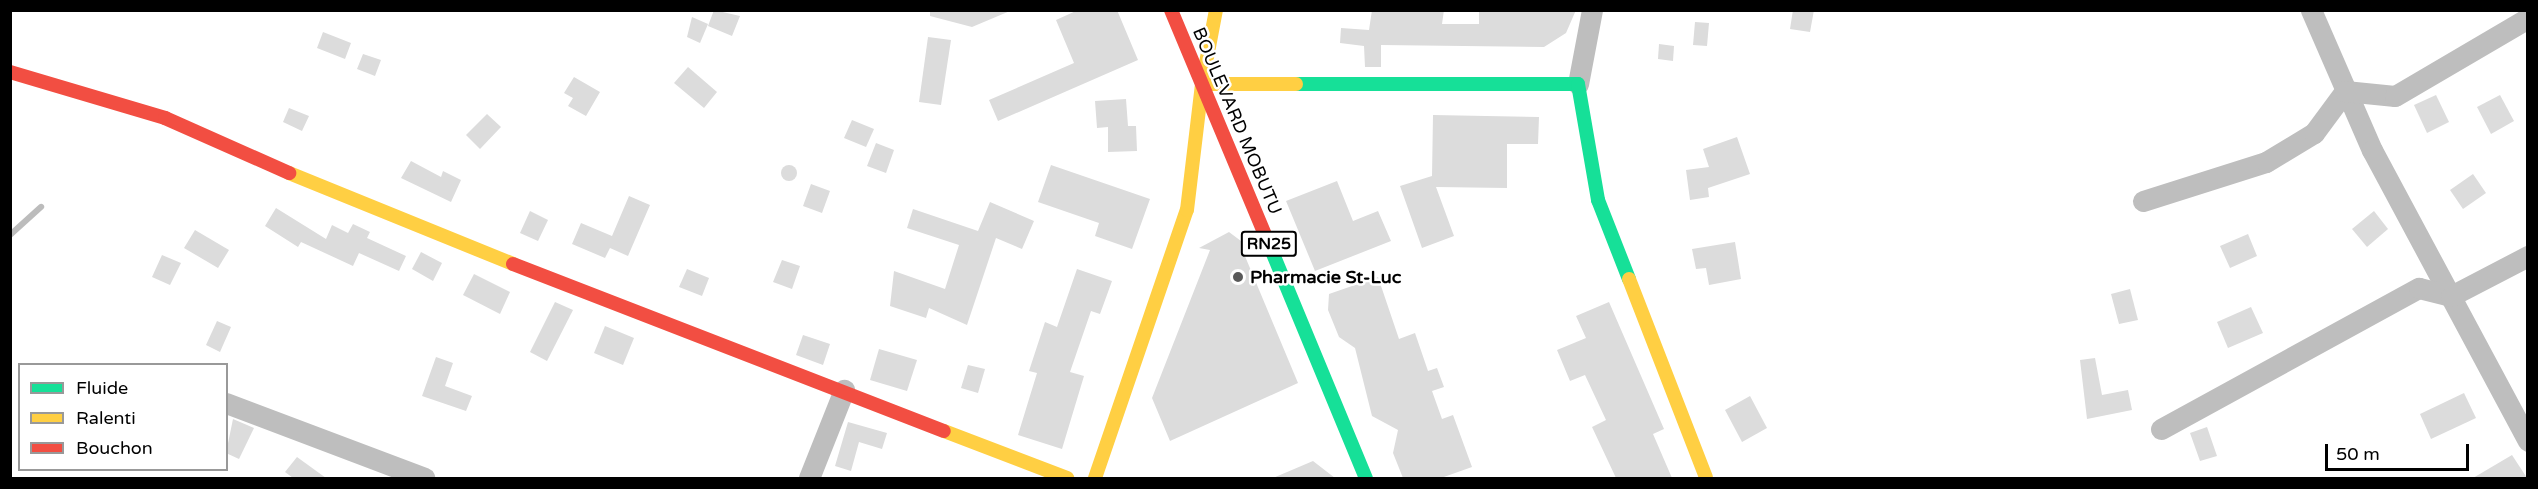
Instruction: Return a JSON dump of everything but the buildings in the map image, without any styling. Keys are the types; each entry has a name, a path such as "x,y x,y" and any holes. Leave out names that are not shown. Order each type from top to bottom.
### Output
{"street":[{"name":"BOULEVARD MOBUTU","path":"1171,10 1366,478"},
{"path":"1095,478 1187,210 1202,84 1216,10"},
{"path":"1592,10 1578,84 1598,200 1706,478"},
{"path":"2311,10 2345,92 2528,441"},
{"path":"2345,92 2396,96 2528,18"},
{"path":"10,72 165,118 364,207 844,390 1067,478"},
{"path":"1202,84 1578,84"},
{"path":"2143,201 2265,162 2314,133 2345,92"},
{"path":"2161,429 2419,288 2451,296 2528,256"},
{"path":"809,478 844,390"},
{"path":"228,404 424,478"}],"waterway":[{"path":"10,235 41,207"}],"traffic: fast":[{"path":"1296,84 1578,84 1598,200 1629,279"},
{"path":"1266,237 1366,478"}],"traffic: slow":[{"path":"1202,84 1216,10"},
{"path":"1095,478 1187,210 1202,84 1296,84"},
{"path":"289,173 513,264"},
{"path":"1629,279 1706,478"},
{"path":"944,431 1067,478"}],"traffic: jam":[{"path":"1171,10 1266,237"},
{"path":"10,72 165,118 289,173"},
{"path":"513,264 944,431"}],"place":[{"name":"Pharmacie St-Luc","path":"1238,277"}]}
